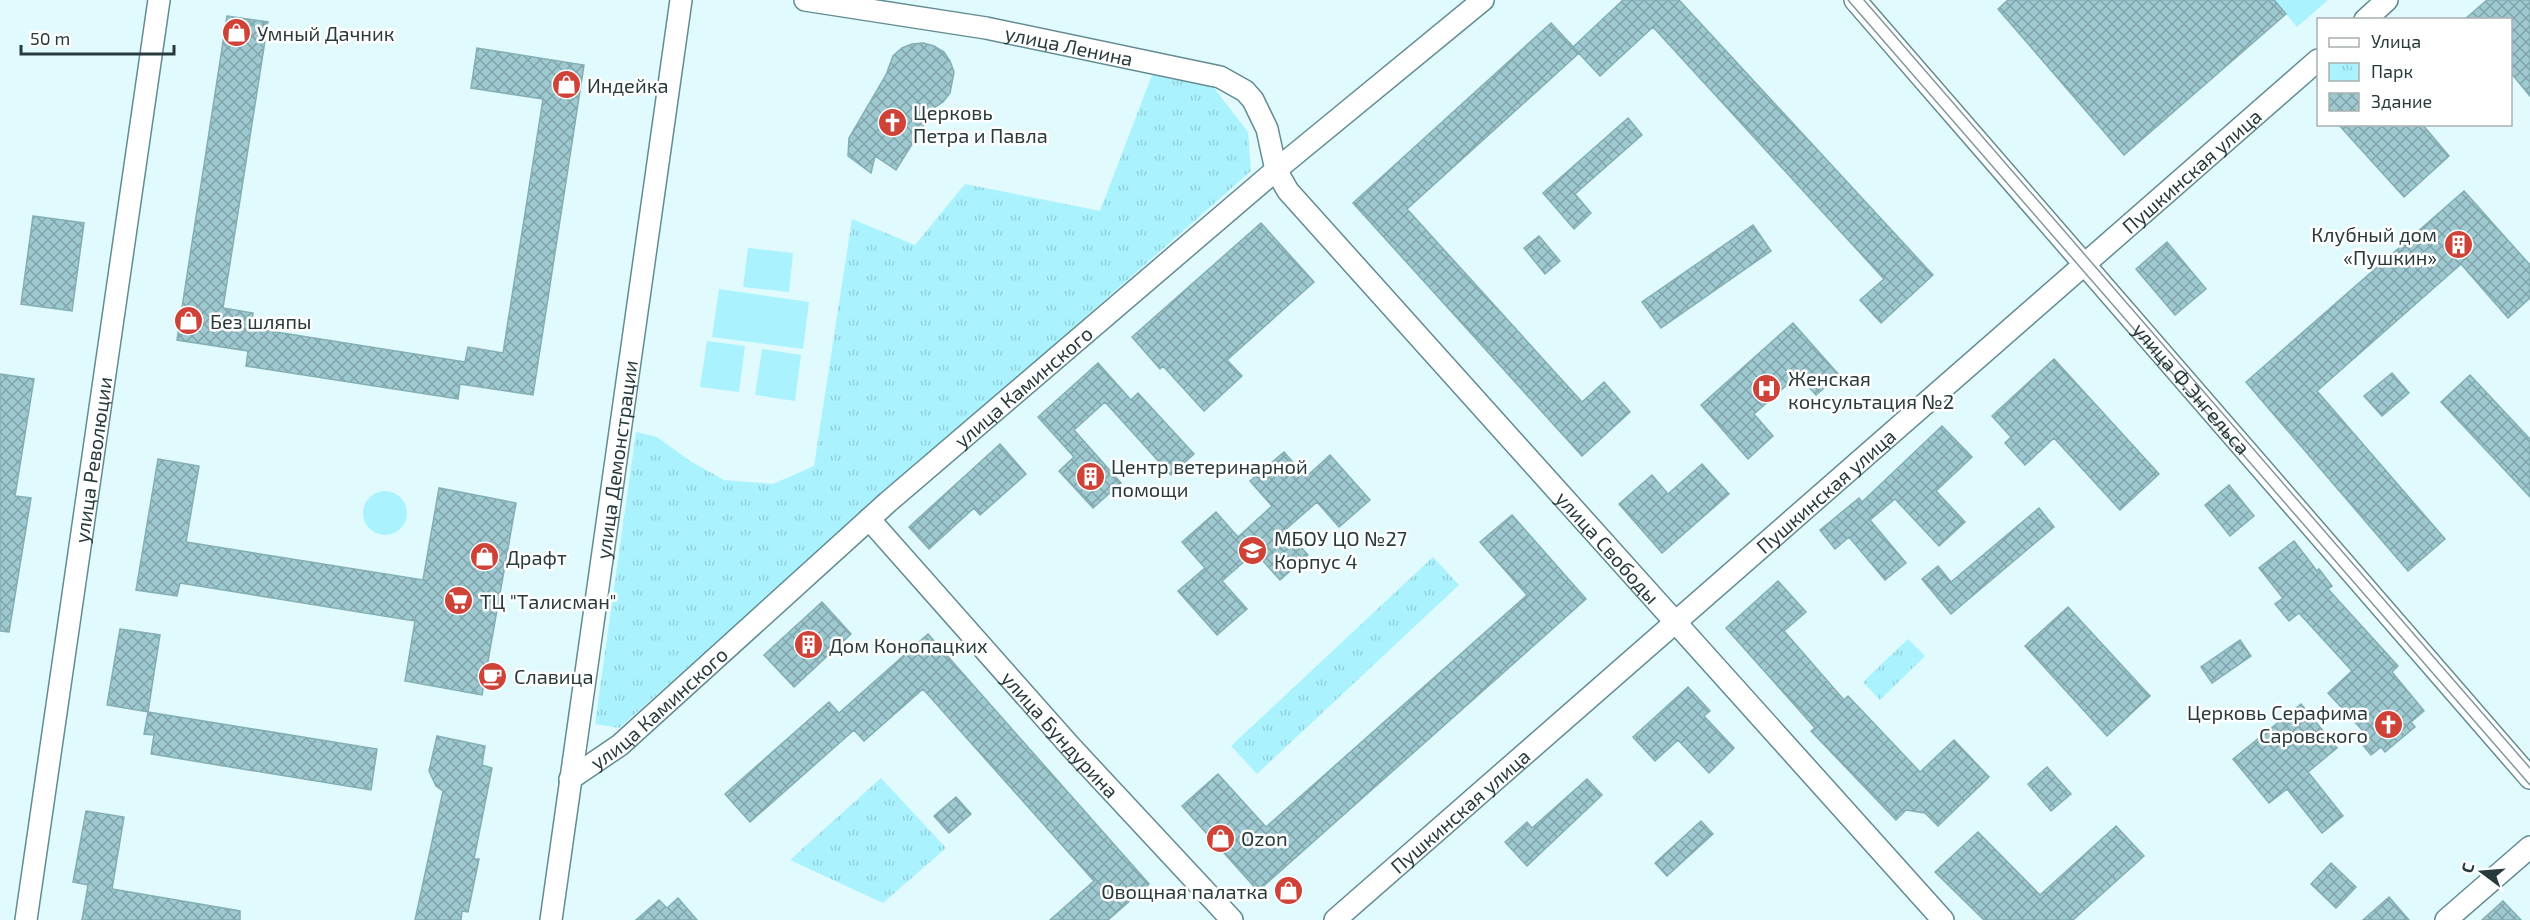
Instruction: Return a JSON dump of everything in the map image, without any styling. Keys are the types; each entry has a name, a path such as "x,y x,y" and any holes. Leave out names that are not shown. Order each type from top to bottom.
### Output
{"street":[{"name":"улица Революции","path":"26,920 159,0"},
{"name":"улица Демонстрации","path":"550,920 681,0"},
{"name":"улица Ленина","path":"805,0 986,28 1220,77 1245,91 1253,100 1267,129 1276,170"},
{"name":"улица Каминского","path":"570,779 620,746 868,519 1276,170 1483,0"},
{"name":"улица Ф.Энгельса","path":"1855,0 2530,777"},
{"path":"2367,18 2387,0"},
{"name":"Пушкинская улица","path":"1335,920 2317,62"},
{"name":"улица Свободы","path":"1276,170 1288,191 1943,920"},
{"name":"улица Бундурина","path":"868,519 1070,746 1232,920"},
{"path":"2446,920 2530,847"}],"green space":[{"path":"2274,0 2328,0 2297,27"},
{"path":"1152,75 1214,88 1248,132 1251,171 619,728 595,724 636,432 657,437 690,461 724,480 773,484 814,466 852,219 915,245 965,184 1100,211"},
{"path":"748,248 793,253 789,292 743,287"},
{"path":"719,289 809,302 803,349 712,337"},
{"path":"707,341 745,346 739,392 700,387"},
{"path":"762,349 801,355 795,401 755,395"},
{"path":"385,491 400,498 407,513 400,528 385,535 370,528 363,513 370,498"},
{"path":"1433,557 1459,585 1257,774 1231,746"},
{"path":"1908,639 1925,656 1880,700 1863,682"},
{"path":"881,778 946,848 883,903 790,860"}],"building":[{"path":"1623,0 1679,0 1933,275 1881,323 1860,300 1884,279 1653,27 1600,76 1573,47"},
{"path":"2008,0 2274,0 2286,14 2124,155 1998,9"},
{"path":"2487,0 2530,0 2530,96 2512,74 2512,18 2466,18"},
{"path":"227,16 268,22 223,308 253,313 251,328 465,362 468,347 503,353 543,99 471,88 477,48 584,65 533,395 460,384 458,399 246,366 248,351 177,340"},
{"path":"1551,23 1579,53 1407,209 1582,402 1604,382 1630,412 1582,456 1353,203"},
{"name":"Церковь Петра и Павла","path":"923,43 944,52 950,61 954,72 950,93 943,102 935,107 896,170 875,156 871,173 848,156 849,138 886,75 893,56 902,48"},
{"path":"1628,118 1642,135 1575,194 1591,213 1574,229 1543,193"},
{"path":"2340,126 2424,126 2449,156 2404,197"},
{"path":"2464,191 2530,265 2530,298 2508,318 2461,264 2317,391 2445,539 2408,571 2246,382"},
{"path":"33,216 84,223 72,311 21,304"},
{"path":"1261,223 1314,282 1227,360 1242,376 1204,411 1163,366 1160,369 1132,337"},
{"path":"1753,225 1771,251 1661,328 1642,302"},
{"path":"1539,236 1560,261 1545,274 1524,248"},
{"path":"2167,242 2206,289 2175,315 2136,269"},
{"path":"1793,323 1839,375 1816,395 1798,375 1754,414 1773,436 1748,459 1701,405"},
{"path":"2054,359 2159,474 2120,510 2054,438 2025,465 2005,443 2011,437 1992,416"},
{"path":"1098,363 1131,400 1138,393 1194,454 1171,475 1105,402 1074,430 1121,483 1093,508 1059,471 1074,457 1038,417"},
{"path":"2392,373 2409,393 2382,416 2364,396"},
{"path":"0,374 34,379 15,496 31,498 9,632 0,631"},
{"path":"2470,375 2530,439 2530,497 2441,402"},
{"path":"1942,426 1972,457 1936,491 1965,522 1939,546 1895,499 1870,520 1906,563 1885,580 1849,537 1835,549 1820,530 1859,498 1862,502"},
{"path":"1000,444 1026,474 980,515 974,508 929,549 909,527"},
{"name":"МБОУ ЦО №27 Корпус 4","path":"1284,452 1306,477 1330,455 1370,500 1339,527 1317,502 1285,530 1308,555 1280,580 1255,552 1222,581 1247,609 1217,635 1178,591 1205,568 1182,542 1216,512 1238,537 1272,506 1250,481"},
{"path":"158,459 199,466 186,542 423,580 439,488 516,503 482,695 405,681 415,621 180,583 177,596 136,590"},
{"path":"1702,464 1729,494 1662,553 1619,504 1652,475 1668,494"},
{"path":"2229,485 2254,516 2230,536 2205,505"},
{"path":"2039,508 2054,527 1951,614 1922,579 1938,566 1951,582"},
{"path":"1512,515 1586,599 1258,891 1182,806 1218,774 1266,827 1527,595 1480,542"},
{"path":"2294,541 2332,586 2328,589 2398,666 2392,672 2424,711 2411,722 2415,727 2385,752 2381,747 2371,755 2357,738 2364,732 2328,693 2352,671 2299,613 2289,621 2275,604 2283,598 2259,568"},
{"path":"1778,581 1806,612 1784,631 1844,700 1848,696 1920,772 1954,740 1989,777 1938,826 1925,813 1906,810 1896,820 1811,731 1815,728 1726,628"},
{"name":"Дом Конопацких","path":"822,602 851,634 794,687 764,655"},
{"path":"2068,607 2150,696 2107,736 2025,646"},
{"path":"120,629 160,635 148,712 107,705"},
{"path":"928,634 1149,884 1108,920 1050,920 1094,881 923,689 864,741 854,730 750,822 725,794 829,702 839,713"},
{"path":"2240,640 2251,656 2212,683 2201,667"},
{"path":"1688,687 1710,711 1704,716 1734,748 1709,773 1678,740 1655,761 1633,737"},
{"path":"2301,704 2337,748 2308,772 2343,816 2322,833 2287,789 2269,803 2233,759"},
{"path":"148,712 377,749 371,790 151,754 154,735 144,734"},
{"path":"437,736 485,746 482,765 492,768 474,859 479,859 468,912 462,911 461,920 415,920 443,791 436,786 429,771"},
{"path":"2047,767 2071,794 2051,811 2028,784"},
{"path":"1587,779 1602,795 1527,866 1505,842 1527,822 1532,828"},
{"path":"956,797 971,814 949,833 934,816"},
{"path":"86,811 124,817 112,889 240,911 240,920 82,920 88,885 73,882"},
{"path":"1701,821 1713,834 1667,876 1655,863"},
{"path":"2116,826 2144,856 2073,920 1984,920 1935,872 1978,832 2040,895"},
{"path":"2331,863 2356,887 2336,908 2311,884"},
{"path":"2389,897 2409,920 2363,920"},
{"path":"678,898 697,920 636,920 659,900 667,908"},
{"path":"2503,901 2521,920 2482,920"}],"tram line":[{"path":"1848,0 2530,785"},
{"path":"1864,0 2530,768"}],"place":[{"name":"Умный Дачник","path":"236,33"},
{"name":"Индейка","path":"566,85"},
{"name":"Церковь Петра и Павла","path":"892,123"},
{"name":"Клубный дом «Пушкин»","path":"2458,245"},
{"name":"Без шляпы","path":"189,321"},
{"name":"Женская консультация №2","path":"1767,389"},
{"name":"Центр ветеринарной помощи","path":"1090,477"},
{"name":"МБОУ ЦО №27 Корпус 4","path":"1253,550"},
{"name":"Драфт","path":"485,557"},
{"name":"ТЦ \"Талисман\"","path":"459,601"},
{"name":"Дом Конопацких","path":"808,645"},
{"name":"Славица","path":"493,676"},
{"name":"Церковь Серафима Саровского","path":"2389,724"},
{"name":"Ozon","path":"1220,838"},
{"name":"Овощная палатка","path":"1289,891"}]}
